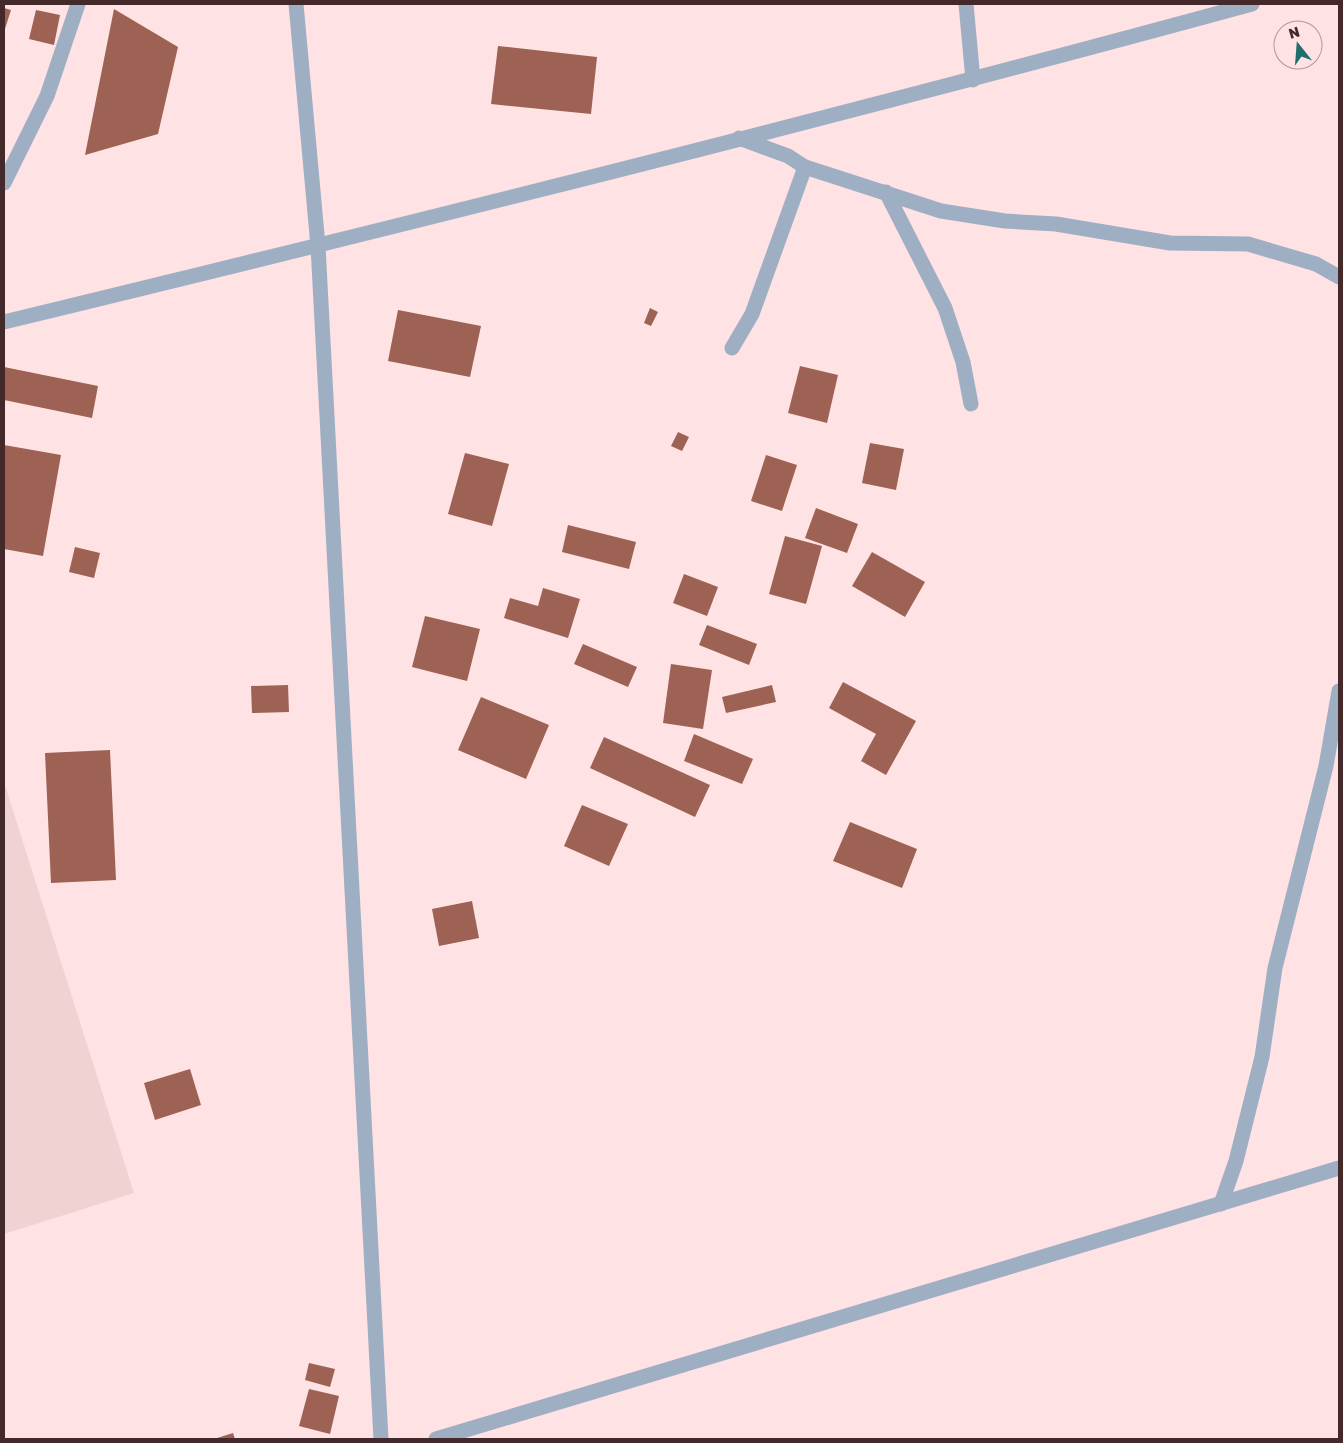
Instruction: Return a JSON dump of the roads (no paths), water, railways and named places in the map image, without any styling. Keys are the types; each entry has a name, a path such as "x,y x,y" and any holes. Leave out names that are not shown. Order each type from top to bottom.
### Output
{"street":[{"path":"4,183 47,96 78,4"},
{"path":"296,4 318,246 381,1439"},
{"path":"966,4 973,80"},
{"path":"4,322 318,246 973,80 1252,4"},
{"path":"740,138 788,156 805,167 941,211 1005,221 1056,224 1170,243 1248,244 1316,264 1339,277"},
{"path":"732,348 752,314 805,167"},
{"path":"886,192 945,308 963,362 971,404"},
{"path":"1221,1204 1236,1161 1262,1057 1275,968 1326,766 1339,691"},
{"path":"436,1439 1339,1168"}]}
